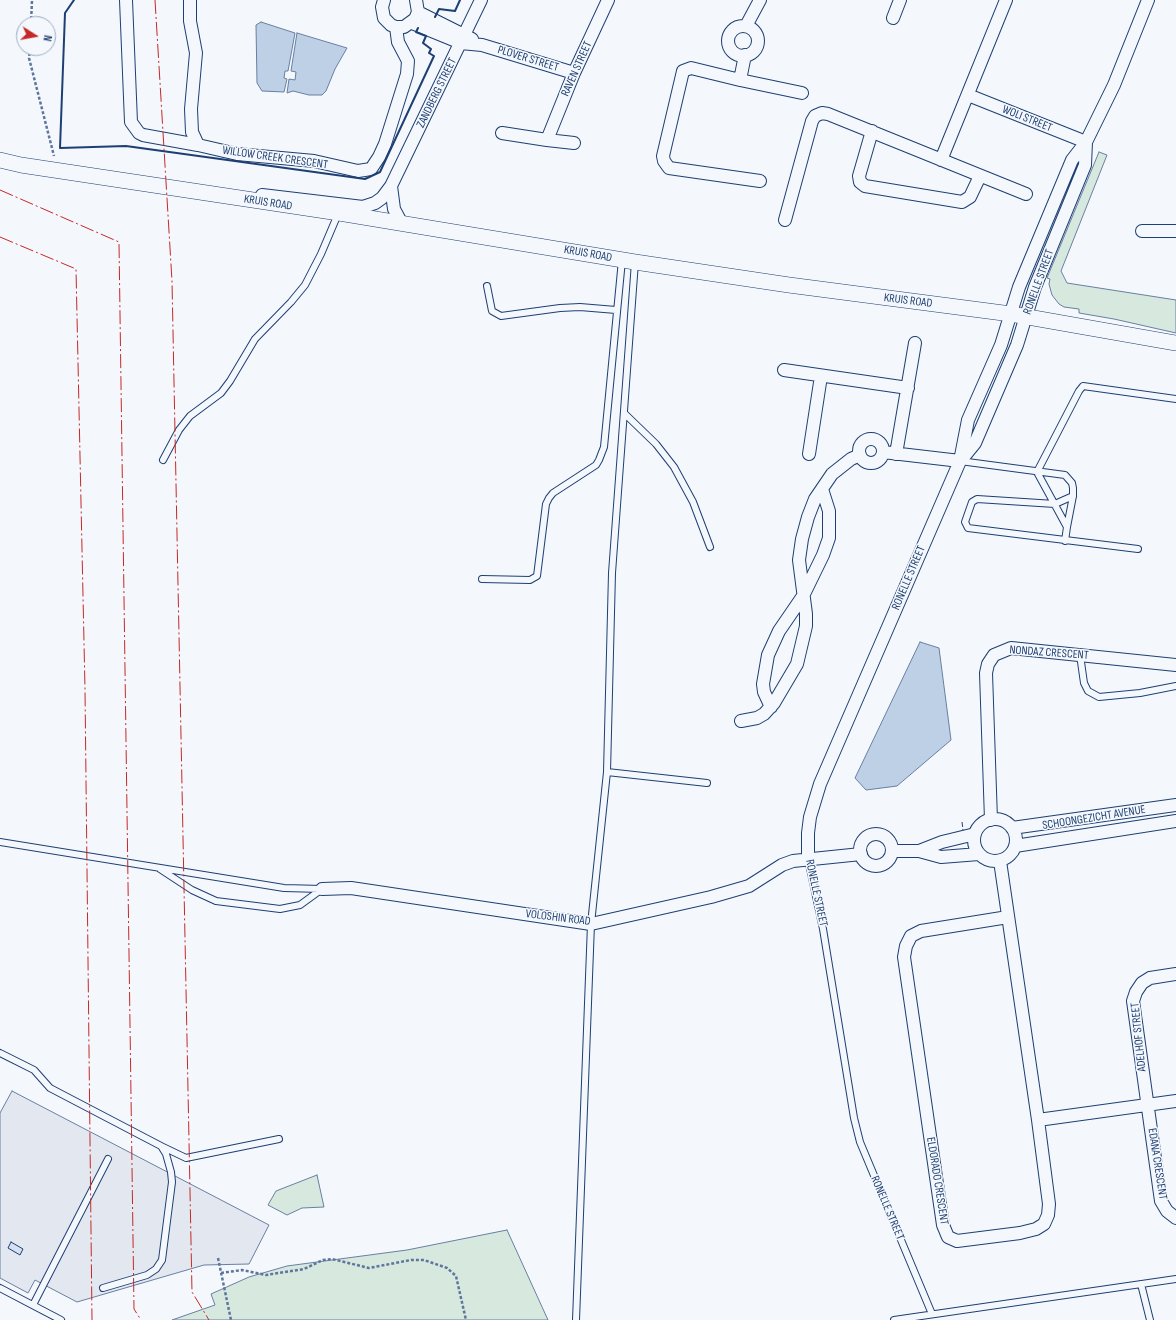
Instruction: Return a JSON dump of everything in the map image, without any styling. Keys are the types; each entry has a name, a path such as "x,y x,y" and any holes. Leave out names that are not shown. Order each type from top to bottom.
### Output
{"street":[{"name":"WILLOW CREEK CRESCENT","path":"126,0 131,122 143,136 198,145 237,154 314,161 358,171 371,168 375,164 385,144 408,66 406,56 398,42 396,27"},
{"path":"190,0 190,21 196,53 191,109 192,132 198,145"},
{"path":"384,0 382,7 384,18 391,25 396,27 404,27 415,17 416,0"},
{"name":"ZANDBERG STREET","path":"221,195 294,197 363,207 378,201 392,186 464,39 481,0"},
{"name":"RAVEN STREET","path":"547,140 574,73 608,0"},
{"path":"746,26 760,0"},
{"path":"893,18 900,0"},
{"path":"941,160 1006,0"},
{"name":"RONELLE STREET","path":"808,859 808,832 810,817 820,784 960,461 968,420 1001,345 1020,287 1072,160 1086,142 1114,85 1148,0"},
{"path":"415,17 464,39"},
{"path":"746,26 755,32 758,41 754,51 745,55 740,55 731,50 728,40 732,31 736,28 746,26"},
{"name":"PLOVER STREET","path":"464,39 574,73"},
{"path":"740,80 745,55"},
{"path":"760,181 669,168 664,161 662,156 683,71 691,68 802,93"},
{"name":"WOLI STREET","path":"968,95 1086,142"},
{"path":"785,220 812,121 815,116 825,113 1026,194"},
{"path":"872,132 859,179 865,186 962,202 970,197 980,176"},
{"path":"502,133 574,143"},
{"name":"RONELLE STREET","path":"960,461 975,443 1016,345 1035,287 1085,165 1086,142"},
{"name":"KRUIS ROAD","path":"0,160 21,165 339,213 628,261 804,287 1026,316 1176,343"},
{"path":"392,186 394,209 402,224"},
{"path":"1142,231 1176,231"},
{"path":"896,454 916,343"},
{"path":"784,370 908,388"},
{"path":"809,454 821,376"},
{"path":"871,439 881,445 883,452 880,459 873,462 865,461 860,455 861,444 871,439"},
{"path":"883,452 960,461"},
{"path":"741,721 757,718 771,706 790,678 801,653 806,614 799,560 802,539 808,517 822,489 832,474 851,459 860,455"},
{"path":"771,706 764,692 763,684 768,655 779,631 803,596 823,555 829,538 829,511 822,489"},
{"name":"NONDAZ CRESCENT","path":"991,820 986,672 988,664 994,654 1011,648 1176,665"},
{"name":"SCHOONGEZICHT AVENUE","path":"1012,828 1176,805"},
{"path":"991,820 1001,820 1012,828 1015,835 1015,846 1011,854 1000,861 987,860 979,854 975,844 975,834 981,825 991,820"},
{"name":"SCHOONGEZICHT AVENUE","path":"1015,846 1176,821"},
{"path":"878,834 887,838 892,847 892,851 887,862 877,866 866,863 861,854 864,840 878,834"},
{"path":"919,851 942,842 975,834"},
{"path":"892,851 919,851 941,857 979,854"},
{"path":"808,859 861,854"},
{"name":"VOLOSHIN ROAD","path":"322,889 351,888 591,924 711,897 749,886 782,865 793,861 808,859"},
{"name":"ELDORADO CRESCENT","path":"1000,861 1038,1120 1049,1204 1048,1215 1044,1224 1036,1229 1020,1234 964,1242 957,1241 948,1237 943,1225 904,957 906,946 911,936 921,931 1008,917"},
{"name":"ADELHOF STREET","path":"1147,1105 1133,1001 1136,992 1142,984 1150,978 1176,974"},
{"path":"1038,1120 1176,1101"},
{"name":"EDANA CRESCENT","path":"1147,1105 1161,1201 1167,1211 1176,1218"}],"lane":[{"path":"163,460 178,430 190,416 221,393 230,381 255,339 291,302 305,285 321,254 339,213"},
{"path":"482,579 530,580 537,576 546,504 549,498 553,493 596,465 599,460 604,447 616,310 628,261"},
{"path":"576,1320 591,924 607,772 612,573 625,414 628,261"},
{"path":"487,286 492,311 501,316 560,308 580,307 616,310"},
{"path":"1037,472 1083,386 1176,399"},
{"path":"625,414 656,444 674,467 693,502 710,547"},
{"path":"960,461 1065,475 1072,483 1073,496 1065,541"},
{"path":"1037,472 1067,527"},
{"path":"1073,496 1055,504 977,498 972,502 965,522 968,528 1138,549"},
{"path":"1080,655 1084,683 1088,691 1099,697 1140,694 1176,686"},
{"path":"607,772 707,783"},
{"path":"0,842 284,888 322,889"},
{"name":"RONELLE STREET","path":"808,859 823,928 854,1118 860,1142 932,1314"},
{"path":"157,868 192,890 216,901 280,909 300,905 322,889"},
{"path":"0,1053 34,1070 50,1088 186,1158 279,1139"},
{"path":"103,1288 147,1275 156,1269 162,1260 172,1182 169,1163 161,1146"},
{"path":"32,1305 108,1159"},
{"path":"894,1320 1176,1279"},
{"path":"1142,1284 1150,1320"},
{"path":"0,1288 61,1320"}],"path":[{"path":"31,16 32,0"},
{"path":"29,56 50,134 57,170"},
{"path":"218,1258 231,1320"},
{"path":"221,1273 242,1270 266,1276 304,1269 323,1260 332,1259 369,1268 411,1260 424,1260 447,1268 456,1276 466,1320"}],"shaded area":[{"path":"1099,152 1107,155 1061,271 1067,283 1176,300 1176,333 1079,313 1079,309 1064,307 1059,304 1052,295 1049,284 1050,279 1047,278"},
{"path":"12,1091 269,1225 249,1264 204,1265 77,1302 35,1280 28,1293 0,1278 0,1113"},
{"path":"317,1175 324,1207 302,1208 287,1215 268,1205 276,1191"},
{"path":"507,1230 548,1320 172,1320 215,1305 211,1294 249,1277 287,1266 407,1250"}],"water":[{"path":"261,22 295,33 288,71 285,71 284,78 287,79 284,92 262,91 257,83 256,25"},
{"path":"297,33 347,48 335,69 326,91 322,95 309,95 293,91 287,93 289,79 295,80 296,72 291,71"},
{"path":"920,642 939,648 951,740 897,786 866,790 855,778"}],"building":[{"path":"11,1242 23,1249 20,1255 8,1248"}],"fence":[{"path":"962,822 963,830"}],"wall":[{"path":"74,0 65,13 60,148 126,146 365,179 380,172 434,56 429,53 431,49 423,43 426,36 416,32 418,28"},
{"path":"435,17 439,9 455,11 460,0"}],"power":[{"path":"155,0 172,281 192,1292 209,1320"},
{"path":"0,190 119,242 134,1309 141,1320"},
{"path":"0,237 76,269 85,689 92,1320"}]}
